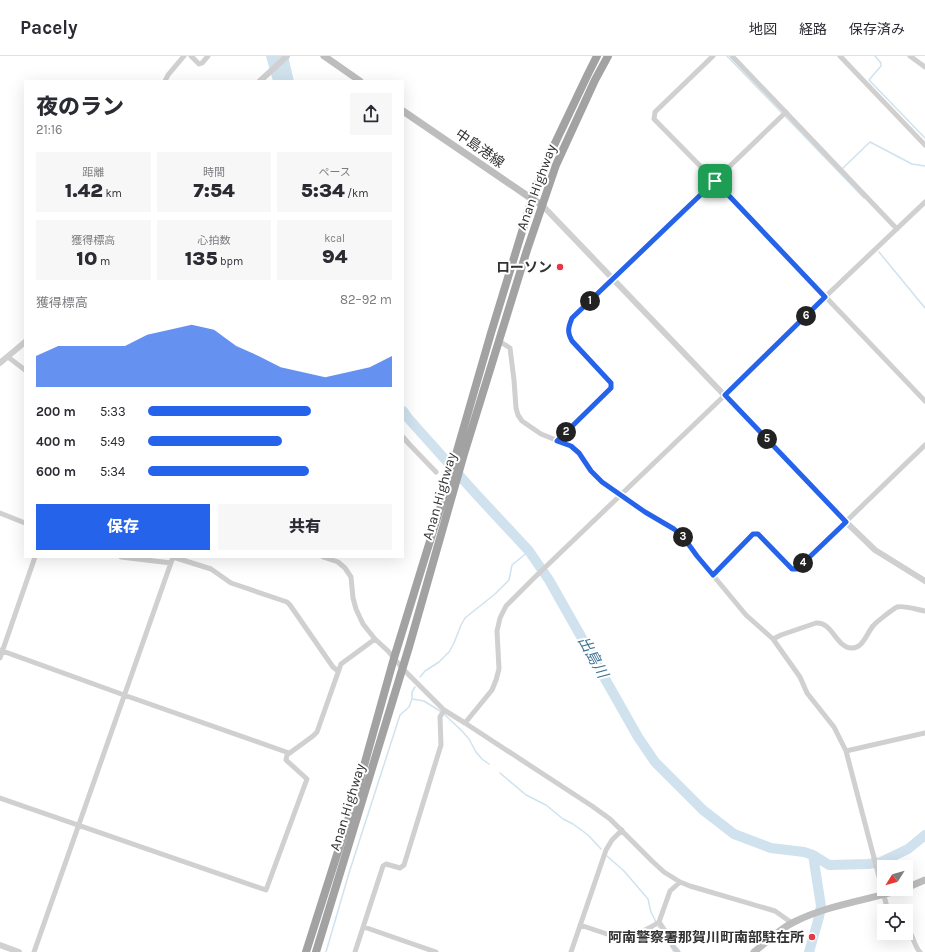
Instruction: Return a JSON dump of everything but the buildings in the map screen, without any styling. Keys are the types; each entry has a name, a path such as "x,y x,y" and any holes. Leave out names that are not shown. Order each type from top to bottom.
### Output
{"highway":[{"name":"Anan Highway","path":"316,952 403,669 452,496 461,451 493,325 532,199 547,160 597,56"},
{"name":"Anan Highway","path":"306,952 355,798 394,658 446,489 461,451 499,341 556,165 595,80 608,56"}],"main road":[{"path":"324,56 359,80"},
{"name":"中島港線","path":"404,111 542,205"},
{"path":"913,885 925,880"},
{"path":"754,952 792,923 826,909 880,896"}],"street":[{"path":"166,80 184,56"},
{"path":"191,56 199,64 202,63 208,56"},
{"path":"261,80 287,56"},
{"path":"713,56 655,112 654,119 925,401"},
{"path":"732,56 784,114 897,229"},
{"path":"840,56 925,145"},
{"path":"910,56 925,67"},
{"path":"557,441 611,388 611,383 572,341 568,334 572,318 784,114"},
{"path":"465,723 492,690 496,680 499,669 497,631 500,618 506,606 925,202"},
{"path":"542,205 874,550 925,581"},
{"path":"499,341 510,348 518,415 522,421 541,434 571,446 579,453 591,471 602,482 645,512 674,529 684,538 746,615 773,639 800,677 807,693 834,726 846,751 877,870"},
{"path":"0,363 24,343"},
{"path":"8,357 24,369"},
{"path":"404,438 436,472"},
{"path":"713,575 753,534 758,534 792,569 797,569 925,445"},
{"path":"0,513 24,523"},
{"path":"0,658 1,651 35,558"},
{"path":"128,558 171,564"},
{"path":"34,952 173,558"},
{"path":"176,558 211,569 231,583 286,602 290,605 333,667 338,671"},
{"path":"326,558 338,562 345,568 351,577 353,598 363,624 375,639 388,650 403,669 444,710 610,819 664,872 680,882 775,912 792,923"},
{"path":"773,639 821,622 825,624 832,634 845,646 851,648 857,647 872,627 897,607 925,611"},
{"path":"0,798 266,890 307,779 286,760 287,755 317,732 341,664 375,639"},
{"path":"1,651 124,696 289,753"},
{"path":"355,952 383,866 386,864 400,868 404,865 441,745 440,717 444,710"},
{"path":"846,751 925,733"},
{"path":"571,952 606,850 612,840 622,830"},
{"path":"580,925 622,939 629,938 659,922 670,891 680,882"},
{"path":"659,922 678,952"},
{"path":"364,927 436,952"},
{"path":"913,939 916,948 920,952"},
{"path":"0,945 19,952"}],"water":[{"path":"266,56 288,56 294,80 273,80"}],"waterway":[{"path":"727,56 782,113"},
{"path":"875,56 881,63 881,66 869,80 925,138"},
{"path":"785,116 864,198"},
{"path":"843,168 870,142 912,164 925,166"},
{"path":"879,252 925,308"},
{"name":"出島川","path":"404,412 529,551 549,580 638,737 655,762 703,810 734,834 771,848 804,852 813,855 829,865 868,864 881,862 908,849 925,835"},
{"path":"420,677 425,671 439,662 449,652 465,618 495,594 509,580 512,565 529,551"},
{"path":"415,687 412,692 412,699 424,701 440,711"},
{"path":"326,952 349,873 400,715 409,707 412,699"},
{"path":"444,714 462,731 469,739 476,752 489,764"},
{"path":"500,773 526,795 546,805 563,819 584,832 601,849"},
{"name":"出島川","path":"809,952 821,906 813,855"},
{"path":"607,856 624,871 648,899 651,912 656,922"},
{"path":"658,926 666,938"},
{"path":"671,947 674,952"}],"place":[{"name":"ローソン","path":"560,267"},
{"name":"阿南警察署那賀川町南部駐在所","path":"812,937"}],"route":[{"path":"715,181 825,297 725,395 846,522 797,569 792,569 758,534 753,534 713,575 684,538 674,529 645,512 602,482 591,471 579,453 571,446 557,441 611,388 611,383 572,341 568,334 572,318 715,181"}]}
